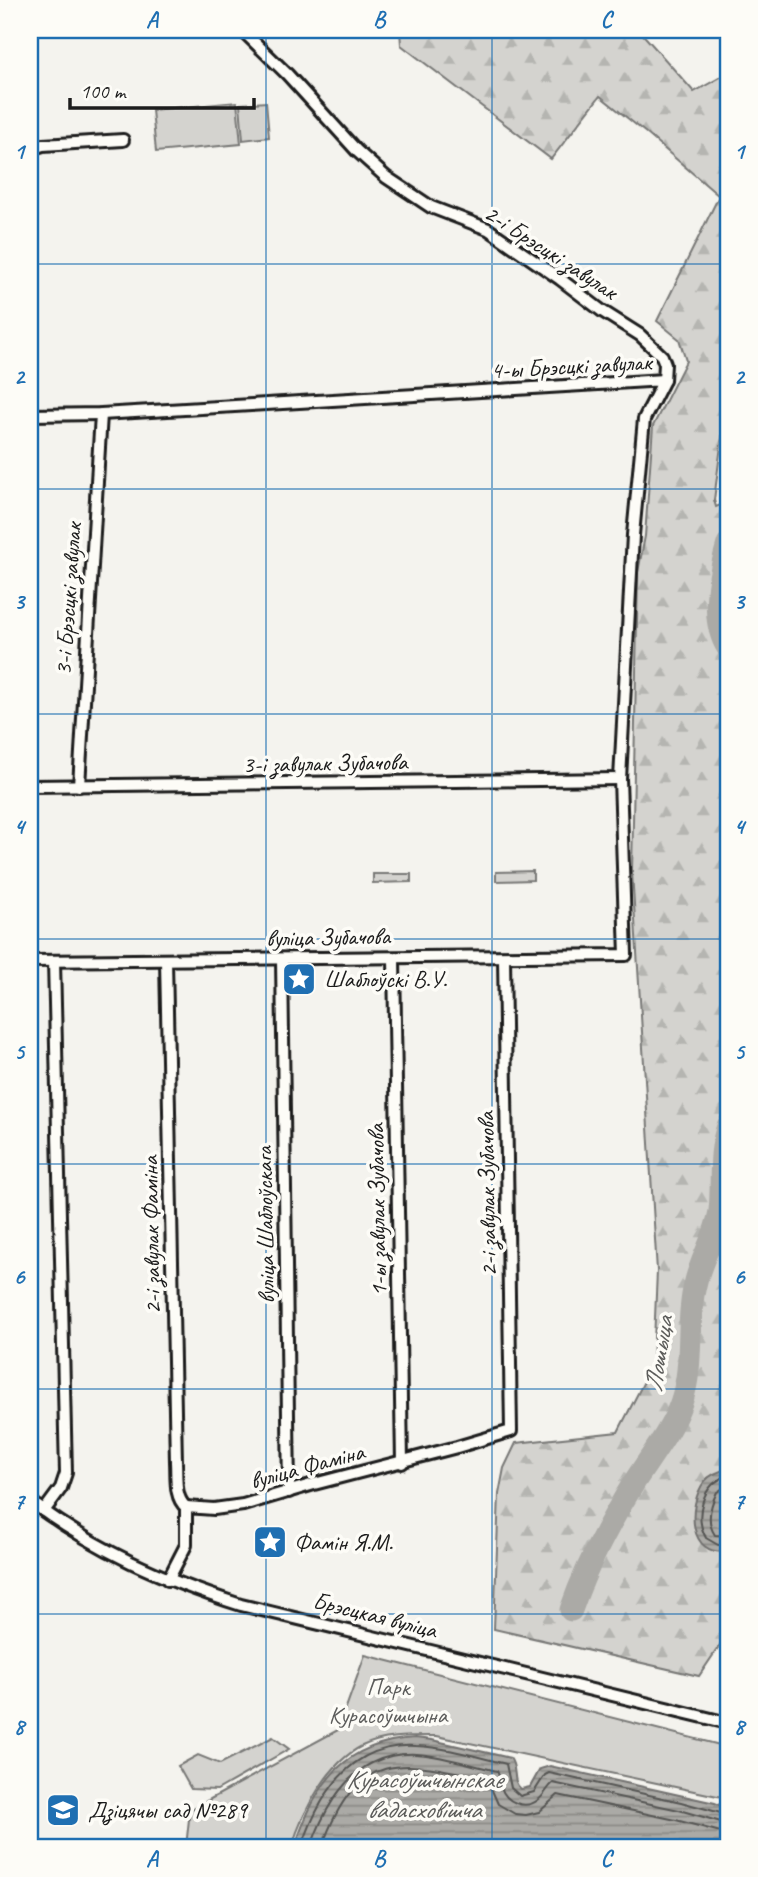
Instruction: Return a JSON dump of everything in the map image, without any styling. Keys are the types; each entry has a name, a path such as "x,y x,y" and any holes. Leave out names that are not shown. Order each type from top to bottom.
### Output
{"street":[{"name":"2-і Брэсцкі завулак","path":"242,30 287,74 357,151 386,177 431,207 488,229 640,335 662,356 665,364 664,380"},
{"path":"30,149 43,145 122,140"},
{"name":"4-ы Брэсцкі завулак","path":"30,415 100,414 664,380"},
{"name":"4-ы Брэсцкі завулак","path":"626,955 620,779 633,535 644,419 664,380"},
{"name":"3-і Брэсцкі завулак","path":"79,786 100,414"},
{"name":"3-і завулак Зубачова","path":"30,786 620,779"},
{"name":"вуліца Зубачова","path":"30,961 626,955"},
{"name":"2-і завулак Зубачова","path":"504,957 511,1431"},
{"name":"1-ы завулак Зубачова","path":"394,958 402,1463"},
{"name":"вуліца Шаблоўскага","path":"282,959 289,1492"},
{"name":"2-і завулак Фаміна","path":"166,960 176,1462 179,1497 181,1504 186,1507"},
{"path":"44,1511 61,1488 66,1473 54,961"},
{"name":"вуліца Фаміна","path":"186,1507 214,1510 243,1505 511,1431"},
{"name":"Брэсцкая вуліца","path":"30,1501 126,1561 168,1580 241,1605 728,1723"},
{"path":"168,1580 186,1545 186,1507"}],"green space":[{"path":"400,30 639,30 694,92 728,73 728,423 723,430 714,500 716,507 728,502 728,1633 699,1676 494,1629 499,1494 504,1468 516,1443 618,1432 653,1364 657,1271 632,872 638,572 645,536 653,426 686,361 679,339 657,321 719,196 600,96 551,159 401,45"},
{"path":"237,102 241,144 156,152 152,110"},
{"path":"266,102 269,137 243,140 240,104"},
{"path":"533,871 533,880 496,881 496,872"},
{"path":"373,874 411,874 411,882 373,883"},
{"path":"30,1061 34,1061 38,1211 30,1211"},
{"name":"Парк Курасоўшчына","path":"365,1655 728,1747 728,1801 722,1797 437,1736 399,1737 371,1742 338,1764 310,1804 292,1847 186,1847 190,1810 338,1730"},
{"path":"273,1737 289,1749 217,1790 191,1789 178,1766 198,1755 220,1764"}],"water":[{"path":"728,1469 728,1551 715,1551 705,1547 698,1539 695,1504 706,1479"},
{"name":"Курасоўшчынскае вадасховішча","path":"415,1738 510,1758 516,1782 521,1789 530,1787 540,1769 550,1766 715,1803 728,1809 728,1847 295,1847 312,1804 336,1770 351,1757 369,1748 390,1741"}],"waterway":[{"name":"Лошыца","path":"728,544 718,597 719,624 728,648"},
{"name":"Лошыца","path":"571,1610 591,1560 608,1528 666,1433 681,1403 688,1373 693,1296 720,1211 722,1158 728,1126"}],"place":[{"name":"Шаблоўскі В.У.","path":"299,979"},
{"name":"Фамін Я.М.","path":"270,1542"},
{"name":"Дзіцячы сад №289","path":"63,1810"}]}
